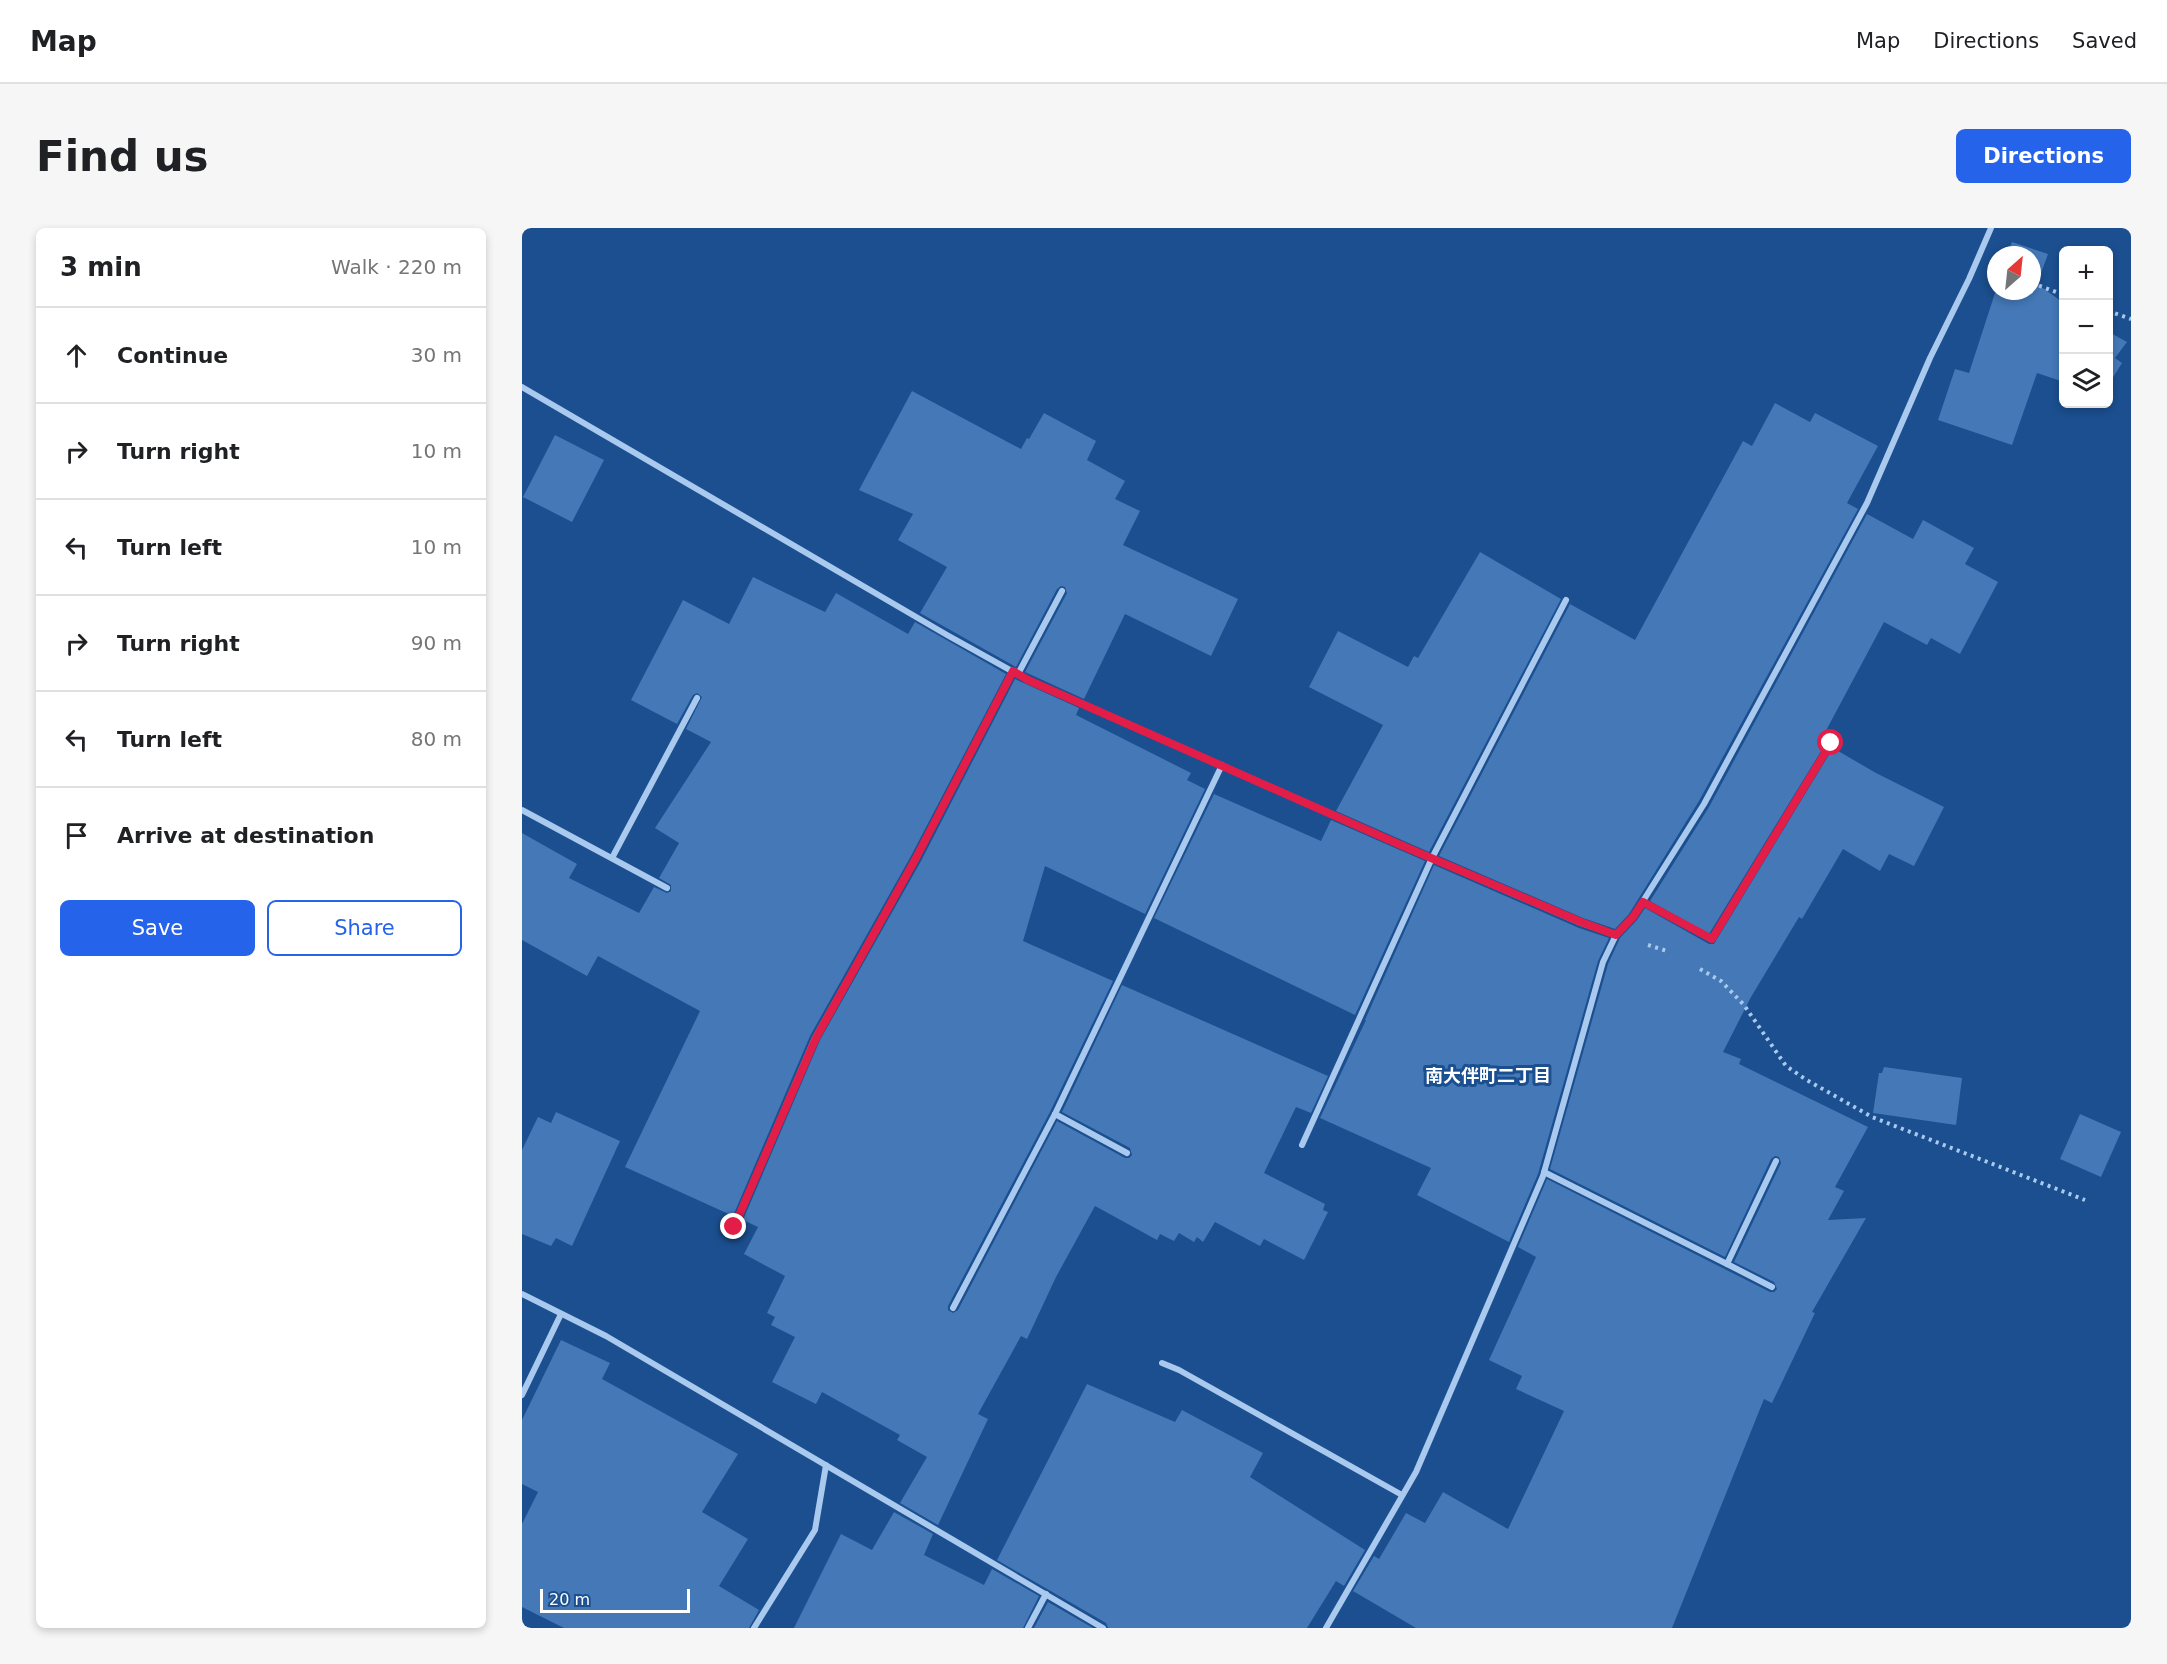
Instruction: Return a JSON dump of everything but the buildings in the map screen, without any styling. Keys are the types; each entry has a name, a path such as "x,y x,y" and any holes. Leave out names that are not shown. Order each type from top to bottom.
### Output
{"street":[{"path":"1326,1628 1425,1450 1544,1172 1603,962 1616,935 1633,917 1704,804 1868,503 1930,358 1970,279 1991,228"},
{"path":"522,387 1016,672 1432,858 1616,935"},
{"path":"734,1227 816,1038 1062,591"},
{"path":"1302,1145 1432,858 1566,600"},
{"path":"612,858 697,698"},
{"path":"952,1308 1055,1114 1222,765"},
{"path":"522,810 667,888"},
{"path":"1055,1114 1127,1153"},
{"path":"1727,1264 1776,1161"},
{"path":"1544,1172 1772,1287"},
{"path":"522,1294 606,1336 1103,1628"},
{"path":"522,1395 561,1314"},
{"path":"1162,1363 1179,1370 1402,1495"},
{"path":"754,1628 815,1530 826,1465"},
{"path":"1028,1628 1046,1594"}],"lane":[{"path":"1643,902 1712,939 1831,743"}],"path":[{"path":"2041,286 2059,293"},
{"path":"2113,312 2131,319"},
{"path":"1616,935 1673,954"},
{"path":"1693,964 1721,981 1744,1005 1786,1066 1805,1079 1872,1117 2085,1200"}],"district":[{"name":"南大伴町二丁目","path":"1488,1075"}],"route":[{"path":"734,1227 816,1038 916,858 1013,671 1028,680 1403,846 1616,935 1643,902 1712,939 1831,743"}]}
